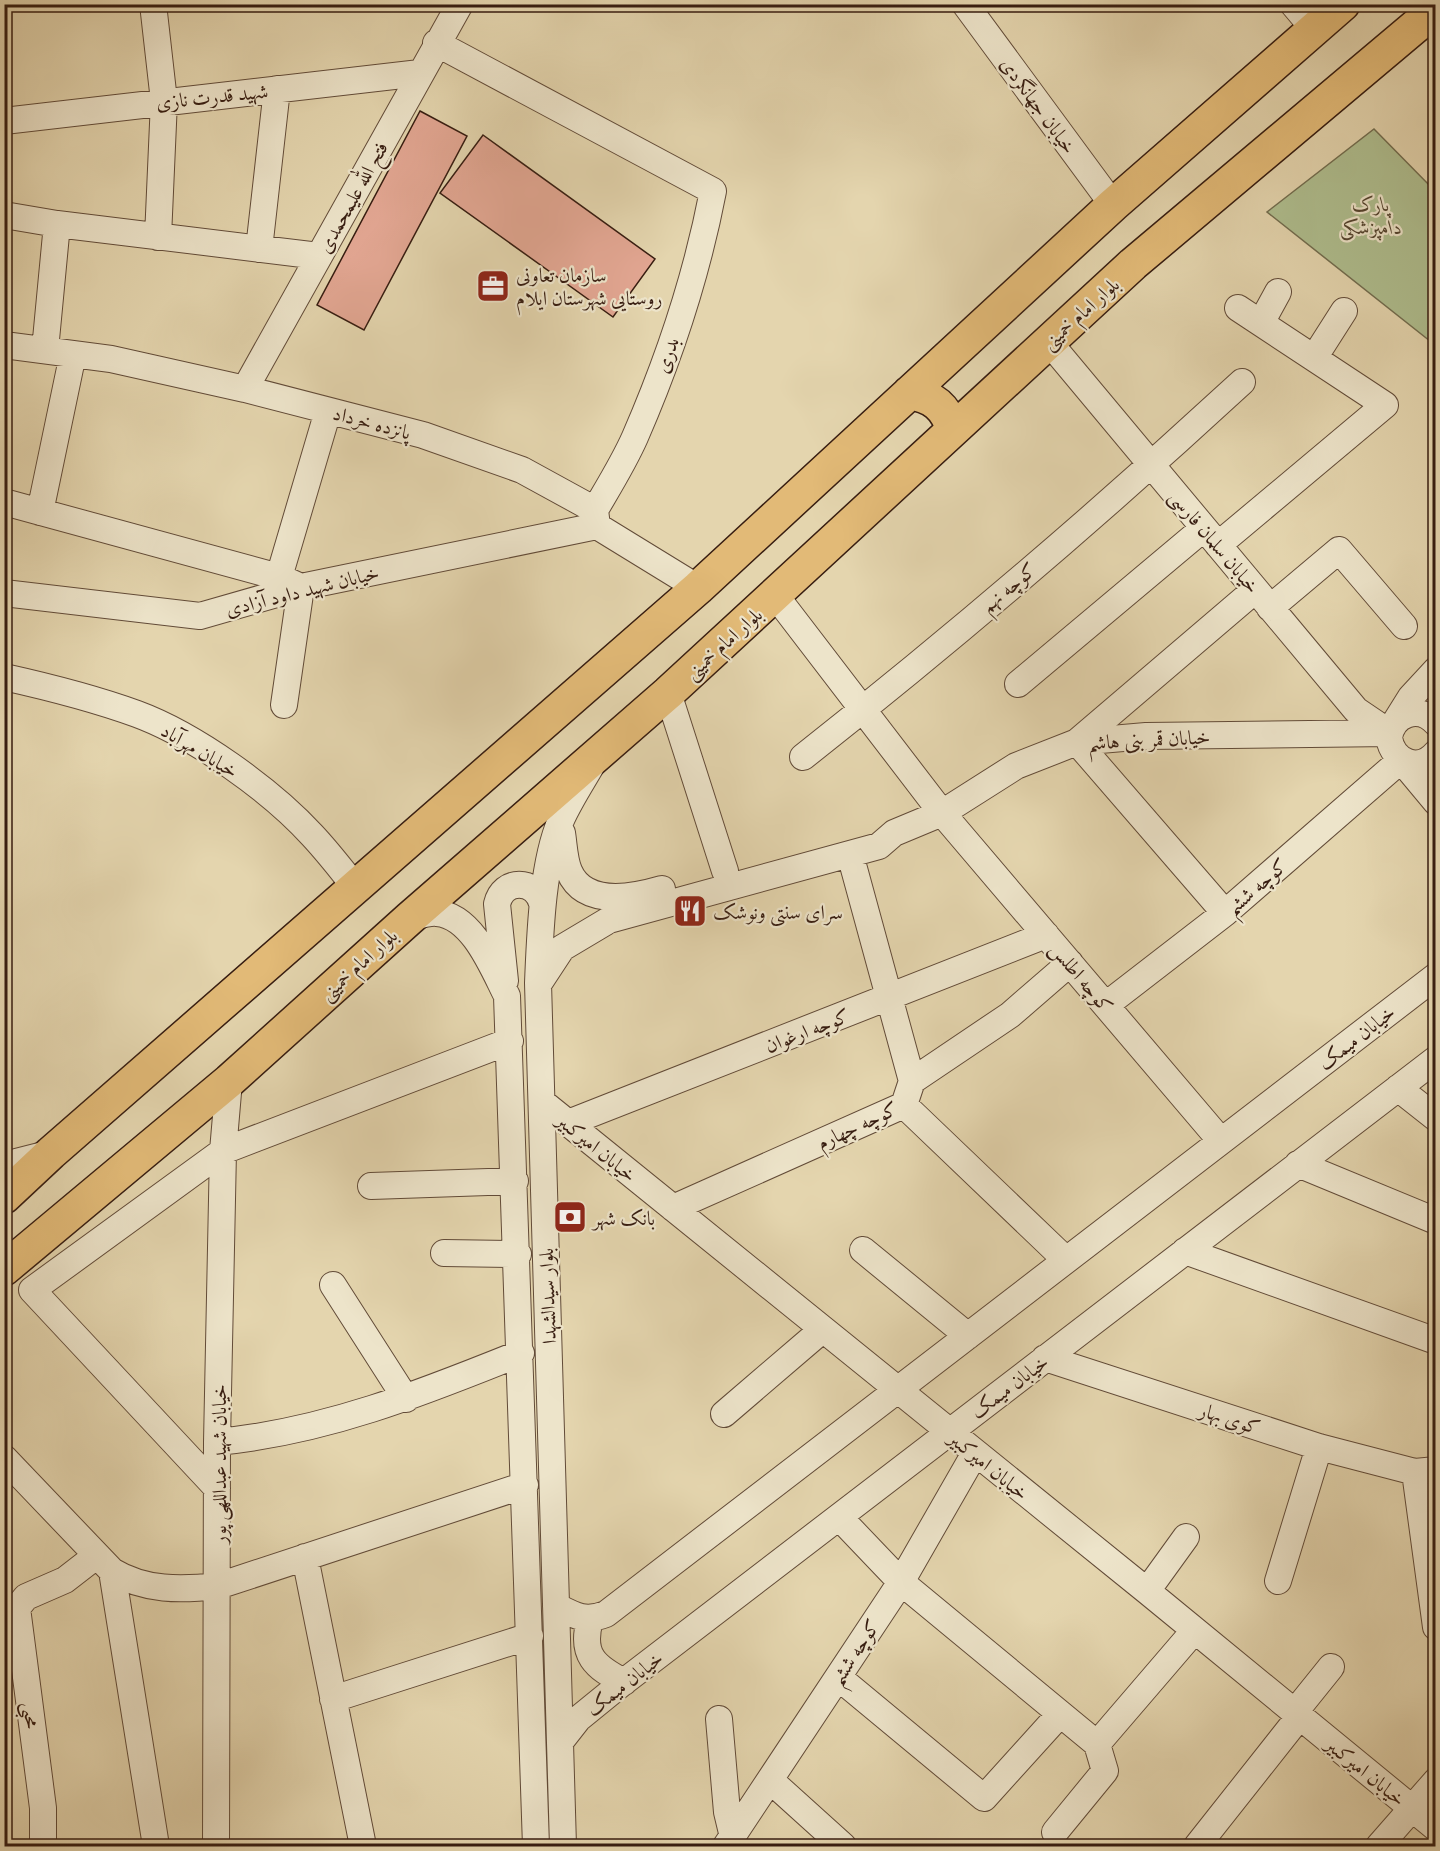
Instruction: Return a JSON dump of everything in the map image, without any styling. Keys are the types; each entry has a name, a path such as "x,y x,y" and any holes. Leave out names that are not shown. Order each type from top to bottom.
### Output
{"main road":[{"path":"4,1197 51,1153 698,588 1113,205 1343,4"},
{"name":"بلوار امام خمینی","path":"4,1269 18,1241 229,1081 410,918 668,693 1133,264 1436,9"},
{"path":"909,393 933,400 943,408 953,430"}],"street":[{"path":"153,4 164,101 158,237"},
{"name":"فتح الله علیمحمدی","path":"245,389 436,43 460,4"},
{"name":"خیابان جهانگردی","path":"965,4 1113,205"},
{"path":"1293,4 1315,30"},
{"name":"بدری","path":"436,43 713,191 686,294 663,366 634,439 596,518"},
{"name":"شهید قدرت نازی","path":"4,121 420,73"},
{"path":"259,249 278,89"},
{"path":"4,215 57,224 319,256"},
{"path":"45,350 57,224"},
{"path":"1261,323 1278,292"},
{"path":"1018,684 1385,405 1238,308"},
{"path":"1314,358 1344,311"},
{"name":"خیابان سلمان فارسی","path":"1048,341 1356,710 1393,727"},
{"name":"پانزده خرداد","path":"4,345 111,359 245,389 423,435 522,470 698,588"},
{"path":"40,512 73,354"},
{"name":"کوچه نهم","path":"803,757 864,709 1152,466 1242,382"},
{"path":"284,705 290,582 328,411"},
{"path":"4,502 290,582"},
{"name":"خیابان شهید داود آزادی","path":"4,593 200,616 290,582 596,518"},
{"path":"1226,913 1077,742 1263,599 1340,550 1404,626"},
{"name":"کوچه اطلس","path":"775,595 942,813 1221,1141"},
{"path":"1436,670 1412,697 1393,727 1392,750 1436,802"},
{"name":"خیابان مهرآباد","path":"4,677 73,693 139,714 198,745 264,791 311,834 356,888"},
{"path":"668,693 725,871"},
{"name":"خیابان قمر بنی هاشم","path":"538,983 562,948 609,920 879,846 894,833 942,813 1016,766 1077,742 1146,736 1393,727 1414,713 1435,715"},
{"path":"1401,760 1421,763 1436,753"},
{"name":"بلوار سیدالشهدا","path":"562,1846 538,983 542,903 560,822 595,757"},
{"name":"کوچه ششم","path":"1106,1005 1226,913 1401,760"},
{"name":"خیابان قمر بنی هاشم","path":"560,822 569,872 579,888 600,896 636,897 874,831 894,833"},
{"path":"850,854 887,998 912,1081"},
{"path":"507,996 497,904 499,897 509,886 523,884 536,891 542,903"},
{"name":"بلوار سیدالشهدا","path":"410,918 438,913 464,925 483,949 507,996 518,1254 536,1846"},
{"name":"کوچه ارغوان","path":"568,1123 1046,935"},
{"name":"کوچه چهارم","path":"673,1208 904,1105 912,1081 1010,1016 1070,963"},
{"name":"خیابان میمک","path":"590,1620 606,1614 1436,976"},
{"path":"217,1488 32,1290 223,1151 510,1041"},
{"name":"خیابان میمک","path":"560,1742 578,1719 624,1682 1436,1059"},
{"name":"خیابان شهید عبداللهی پور","path":"216,1846 217,1442 223,1151 229,1081"},
{"path":"1398,1088 1436,1118"},
{"name":"خیابان امیرکبیر","path":"542,1102 1436,1828"},
{"path":"904,1105 1066,1260"},
{"path":"4,1165 51,1153"},
{"path":"1298,1164 1436,1221"},
{"path":"371,1186 515,1181"},
{"path":"863,1250 968,1336"},
{"path":"1185,1251 1436,1341"},
{"path":"444,1253 518,1254"},
{"path":"333,1285 406,1399"},
{"path":"724,1414 822,1330"},
{"path":"217,1442 286,1433 406,1399 521,1353"},
{"name":"کوی بهار","path":"1045,1358 1319,1447 1425,1471 1436,1628"},
{"path":"1278,1581 1319,1447"},
{"name":"کوچه ششم","path":"730,1842 901,1582 975,1454"},
{"path":"10,1474 104,1564 148,1586 184,1589 218,1586 525,1485"},
{"path":"839,1516 901,1582 1098,1748 1105,1771 1055,1832"},
{"path":"1147,1591 1186,1538"},
{"path":"305,1557 363,1846"},
{"path":"104,1564 156,1846"},
{"name":"محبی","path":"43,1846 43,1808 17,1608 26,1597 104,1564"},
{"path":"556,1606 577,1617 590,1620 586,1640 595,1663 602,1670 624,1682"},
{"path":"1098,1748 1194,1631"},
{"path":"333,1699 530,1636"},
{"path":"531,1671 545,1677 557,1667"},
{"path":"1210,1842 1296,1715 1332,1668"},
{"path":"838,1677 984,1798 1060,1714"},
{"path":"719,1719 730,1842"},
{"path":"770,1780 843,1846"},
{"path":"1379,1846 1436,1781"}],"green space":[{"name":"پارک دامپزشکی","path":"1374,129 1435,191 1435,345 1267,212"}],"building":[{"path":"420,111 467,136 364,330 317,305"},
{"path":"483,135 655,259 613,317 440,193"}],"place":[{"name":"سازمان تعاونی روستایی شهرستان ایلام","path":"493,286"},
{"name":"سرای سنتی ونوشک","path":"690,911"},
{"name":"بانک شهر","path":"570,1217"}]}
